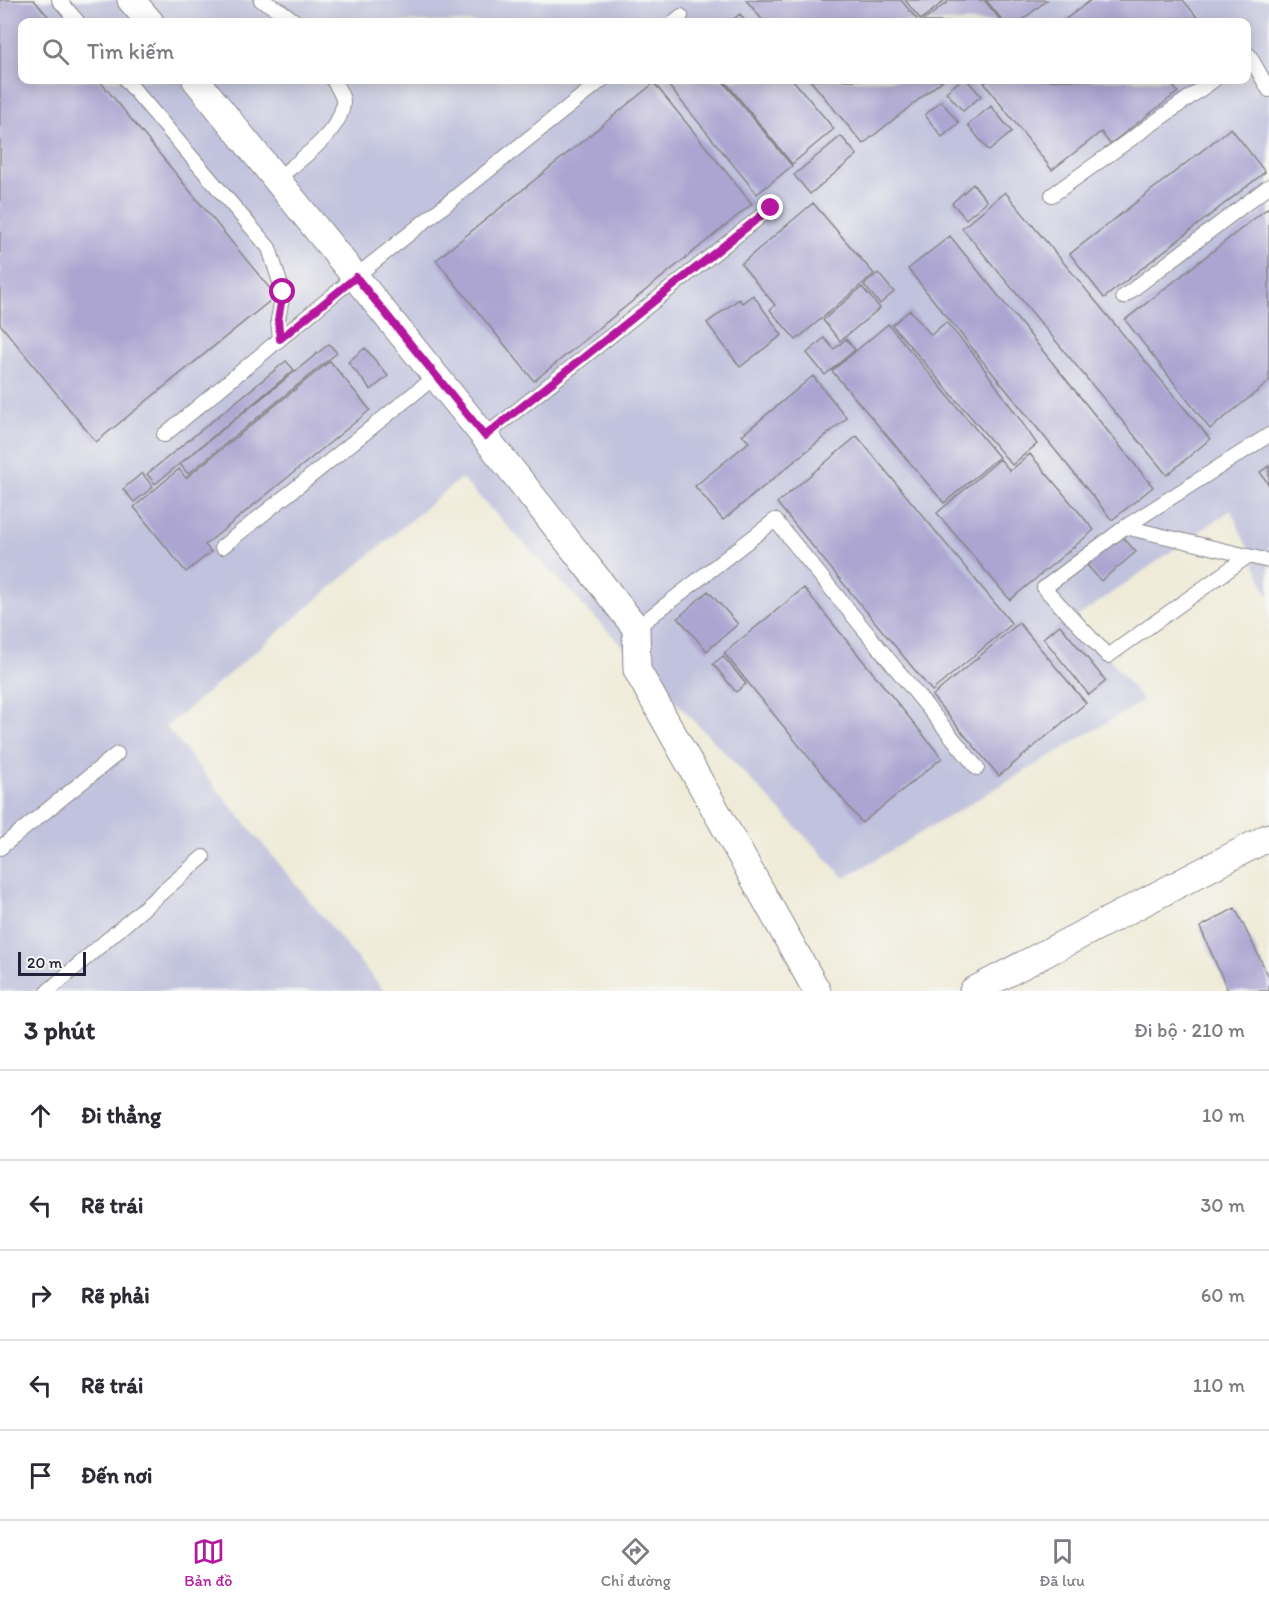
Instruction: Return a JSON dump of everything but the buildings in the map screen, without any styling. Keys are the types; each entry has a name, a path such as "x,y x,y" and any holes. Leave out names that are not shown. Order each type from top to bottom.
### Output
{"street":[{"path":"132,0 147,18"},
{"path":"199,84 485,436 636,628 637,670 818,991"},
{"path":"973,991 1269,837"}],"lane":[{"path":"59,0 75,18"},
{"path":"268,1 291,18"},
{"path":"1251,58 1269,90"},
{"path":"129,84 269,248 283,292 278,320 280,339"},
{"path":"277,179 320,144 339,118 343,101 335,84"},
{"path":"164,435 356,277 597,84"},
{"path":"1052,195 1209,84"},
{"path":"1123,297 1269,186"},
{"path":"485,436 771,208"},
{"path":"222,547 436,376"},
{"path":"1248,556 1108,656 1044,588 1125,527 1269,435"},
{"path":"636,628 775,520 977,768"},
{"path":"1125,527 1269,561"},
{"path":"0,848 117,754"},
{"path":"48,991 203,857"}],"shaded area":[{"path":"0,0 1269,0 1269,597 1231,510 1077,617 1143,701 845,878 461,478 166,727 384,991 0,991"}],"route":[{"path":"283,292 278,320 280,339 356,277 485,436 771,208"}]}
